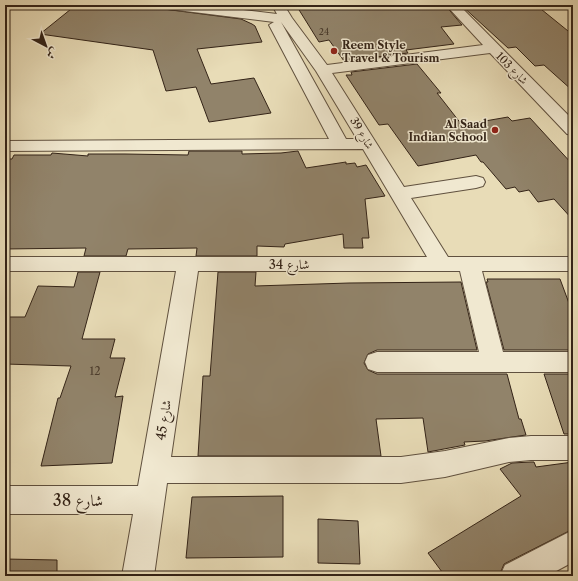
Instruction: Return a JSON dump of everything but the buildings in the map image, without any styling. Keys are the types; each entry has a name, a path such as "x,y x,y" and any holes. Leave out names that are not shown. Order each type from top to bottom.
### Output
{"street":[{"path":"169,5 278,14 340,144"},
{"name":"شارع 103","path":"452,5 573,130"},
{"name":"شارع 39","path":"278,14 323,70 442,264"},
{"path":"323,70 492,48"},
{"path":"5,146 368,144"},
{"path":"399,194 476,182"},
{"name":"شارع 34","path":"5,264 573,264"},
{"name":"شارع 45","path":"138,576 188,264"},
{"path":"469,264 494,362"},
{"path":"377,362 573,362"},
{"path":"156,470 393,470 430,466 509,450 531,448 573,448"},
{"name":"شارع 38","path":"5,500 150,500"},
{"path":"516,576 573,545"}],"place":[{"name":"Reem Style Travel & Tourism","path":"334,51"},
{"name":"Al Saad Indian School","path":"495,130"}]}
